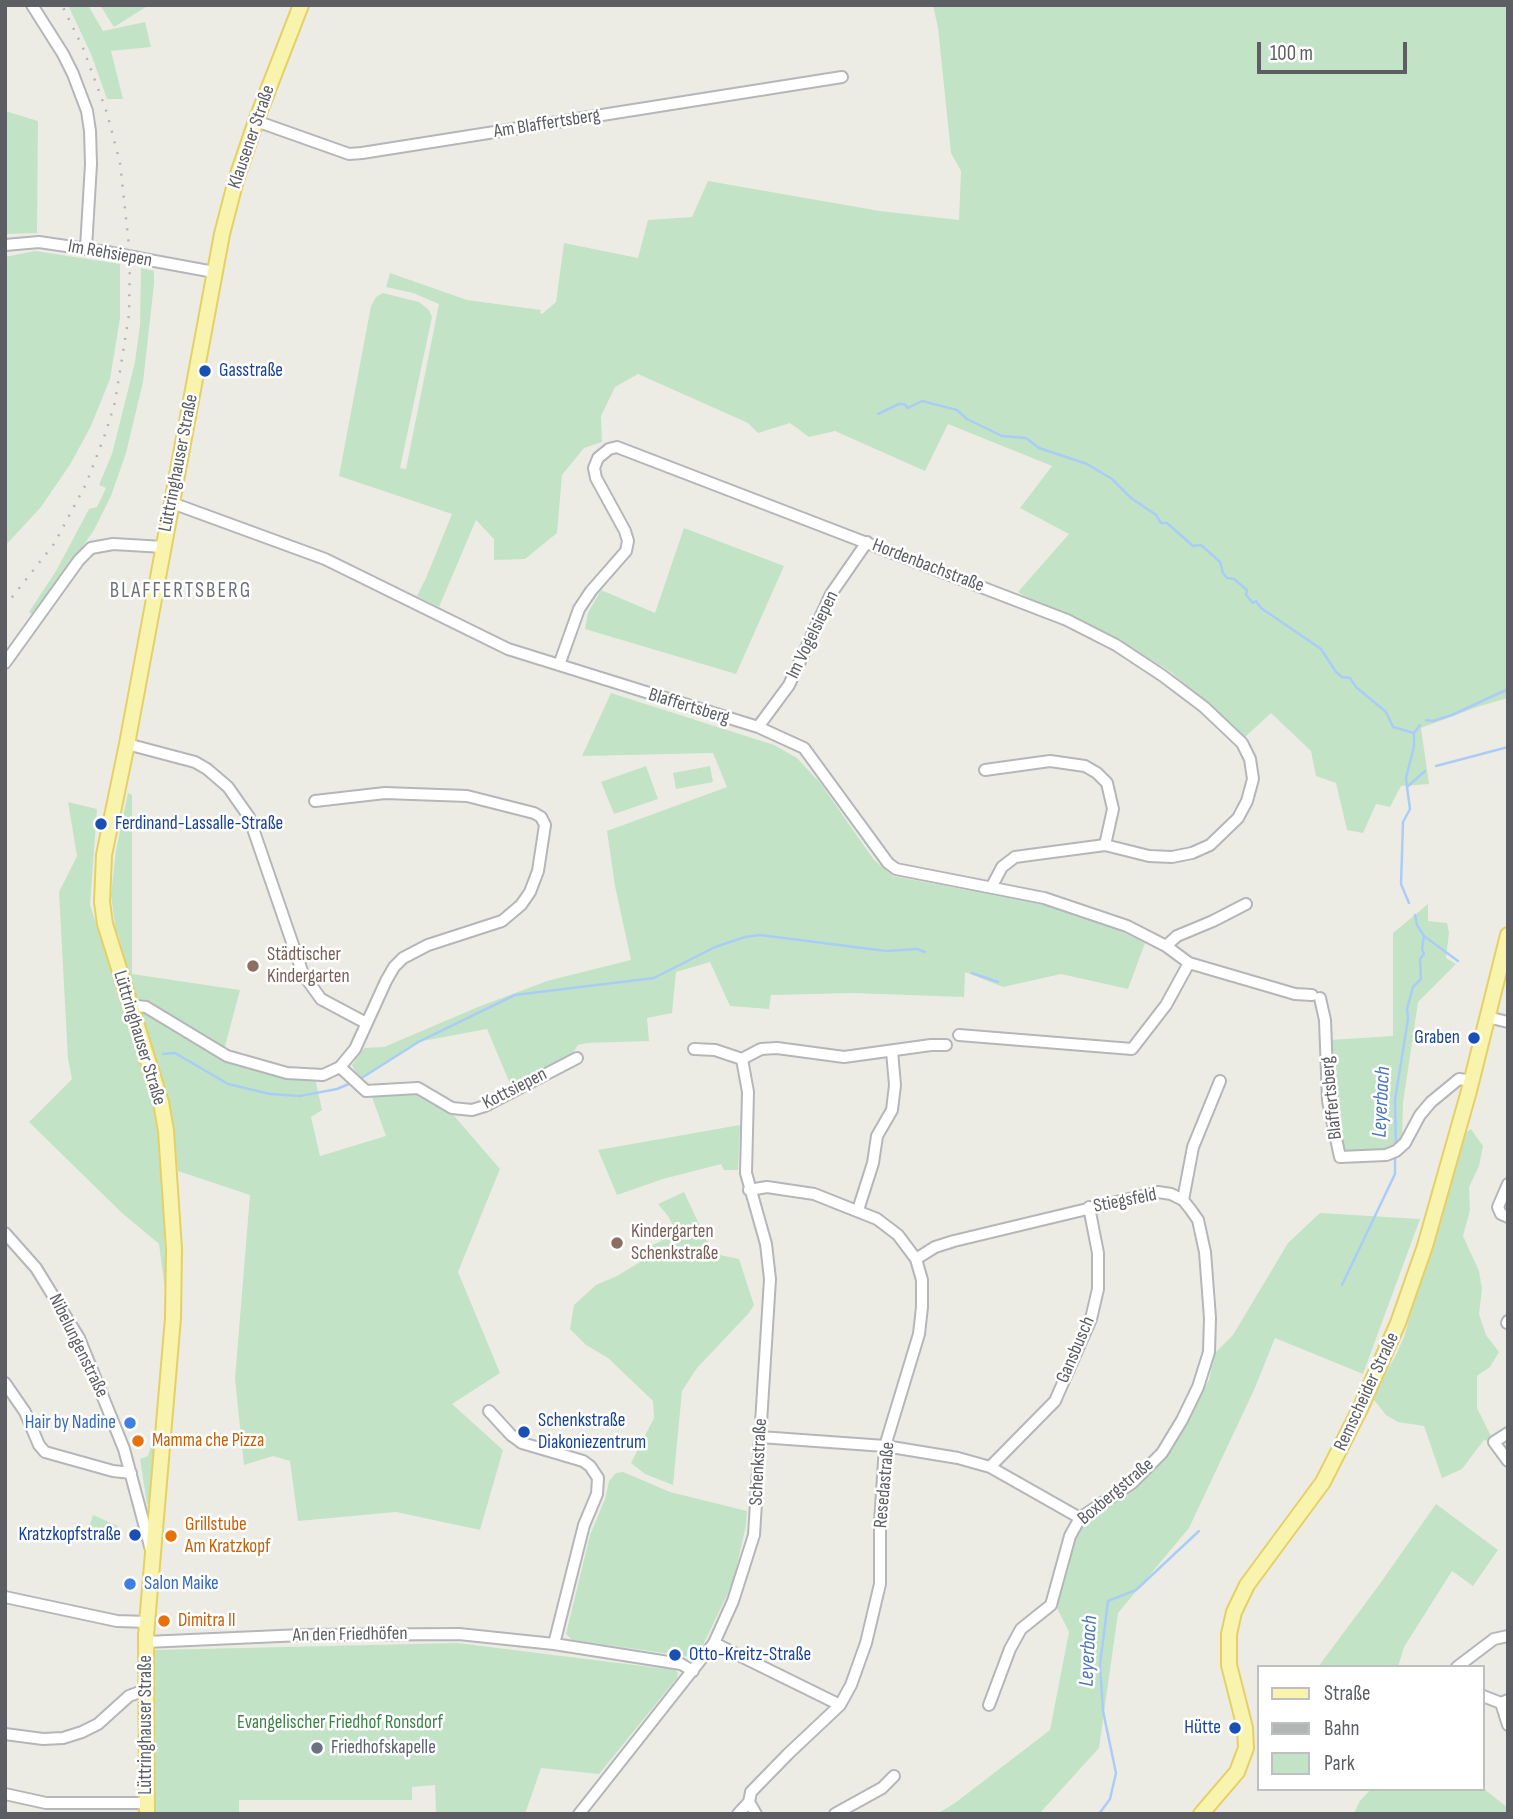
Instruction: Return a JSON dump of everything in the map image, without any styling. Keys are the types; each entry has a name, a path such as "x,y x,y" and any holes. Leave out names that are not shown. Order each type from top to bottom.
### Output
{"main road":[{"name":"Klausener Straße","path":"214,272 236,180 301,5"},
{"name":"Lüttringhauser Straße","path":"147,1808 146,1622 158,1514 173,1318 174,1249 170,1171 160,1102 120,977 102,902 104,855 214,272"},
{"name":"Remscheider Straße","path":"1201,1814 1237,1772 1246,1748 1245,1728 1229,1665 1229,1634 1234,1612 1247,1585 1323,1482 1360,1409 1398,1323 1425,1245 1472,1081 1508,935"}],"street":[{"path":"32,5 74,74 87,111 91,164 86,248"},
{"name":"Am Blaffertsberg","path":"257,121 349,154 842,77"},
{"name":"Im Rehsiepen","path":"5,245 39,242 86,248 214,272"},
{"name":"Hordenbachstraße","path":"559,665 579,610 591,591 626,551 628,541 625,531 596,478 594,468 598,458 609,449 617,447 1067,620 1116,645 1204,707 1242,743 1250,760 1253,779 1247,801 1238,818 1210,845 1192,853 1172,857 1149,856 1105,845 1015,857 1002,867 992,886"},
{"name":"Blaffertsberg","path":"172,503 324,559 508,649 758,727 804,748 888,863 896,869 1044,898 1127,926 1166,946 1189,963 1296,994 1316,996 1325,1020 1328,1101 1338,1153 1344,1158 1396,1151 1431,1102 1459,1079 1472,1081"},
{"name":"Im Vogelsiepen","path":"758,727 789,685 831,594 867,542"},
{"path":"5,663 91,548 113,544 164,547"},
{"path":"127,744 195,762 207,769 234,794 250,817 303,974 321,999 366,1023"},
{"path":"985,770 1050,761 1085,766 1097,773 1107,783 1113,809 1105,845"},
{"path":"137,1006 146,1007 227,1056 287,1073 323,1075 340,1067 355,1049 386,981 403,958 428,945 493,925 517,910 530,892 538,871 545,825 541,817 534,813 467,796 385,793 315,801"},
{"path":"1166,946 1177,936 1246,904"},
{"path":"959,1035 1132,1049 1166,1005 1189,963"},
{"path":"1487,1017 1508,1022"},
{"path":"694,1049 715,1050 742,1059 761,1049 777,1048 844,1056 946,1045"},
{"path":"858,1210 873,1163 877,1136 892,1110 895,1085 892,1051"},
{"name":"Kottsiepen","path":"340,1067 366,1091 418,1088 452,1108 472,1110 577,1058"},
{"name":"Schenkstraße","path":"579,1814 714,1643 733,1601 754,1535 770,1279 766,1244 746,1173 748,1092 742,1059"},
{"path":"1183,1200 1193,1147 1220,1081"},
{"path":"1508,1184 1498,1207 1501,1214 1508,1217"},
{"path":"749,1190 767,1187 814,1194 858,1210 877,1219 898,1235 916,1259"},
{"name":"Stiegsfeld","path":"916,1259 935,1247 954,1241 1158,1192 1171,1194 1183,1200 1198,1220 1205,1252 1210,1318 1209,1352"},
{"name":"Gansbusch","path":"990,1467 1055,1401 1091,1319 1098,1289 1098,1253 1089,1207"},
{"name":"Nibelungenstraße","path":"5,1233 36,1268 79,1338 111,1414 131,1473 152,1552"},
{"name":"Resedastraße","path":"738,1814 749,1802 751,1792 840,1705 851,1685 866,1643 878,1593 885,1446 919,1334 922,1280 916,1259"},
{"name":"Boxbergstraße","path":"989,1705 1010,1649 1021,1629 1051,1605 1070,1536 1080,1518 1132,1483 1162,1453 1198,1387 1209,1352"},
{"path":"5,1383 25,1412 39,1445 45,1452 113,1471 131,1473"},
{"path":"489,1411 522,1443 583,1461 598,1478 597,1494 584,1525 554,1644"},
{"path":"1508,1433 1494,1441 1508,1461"},
{"path":"760,1437 885,1446 958,1458 990,1467 1080,1518"},
{"path":"5,1597 117,1621 146,1622"},
{"name":"An den Friedhöfen","path":"146,1642 401,1633 459,1634 554,1644 681,1664 693,1671"},
{"path":"1460,1665 1494,1639 1508,1636"},
{"path":"714,1643 840,1705"},
{"path":"5,1734 43,1739 63,1738 98,1724 128,1696 145,1690"},
{"path":"1485,1696 1504,1701 1508,1725"},
{"path":"835,1814 882,1788 894,1776"},
{"path":"5,1794 46,1803 147,1808"},
{"path":"749,1802 756,1814"}],"green space":[{"path":"68,5 88,5 103,31 145,22 151,47 111,51 123,99 107,99 91,54"},
{"path":"100,5 149,5 114,27"},
{"path":"933,5 1508,5 1508,698 1421,728 1429,784 1401,786 1390,807 1376,804 1363,833 1347,830 1336,783 1316,776 1311,751 1271,713 1245,737 1171,672 1109,634 1047,606 1163,676 1018,592 1069,534 1020,508 1052,466 948,424 925,471 835,431 809,437 790,423 758,433 748,423 638,374 615,387 601,416 602,442 584,448 562,475 557,533 525,559 494,560 494,539 476,520 439,607 417,596 452,514 339,476 371,306 376,297 383,293 419,302 429,310 432,317 400,468 406,469 439,304 413,293 386,287 390,273 467,300 541,310 542,314 556,302 564,243 638,258 648,220 692,217 708,181 880,211 959,220 961,171 951,153 938,28"},
{"path":"5,111 38,121 37,233 5,234"},
{"path":"35,251 120,264 120,318 110,379 91,426 71,463 41,507 5,546 5,257"},
{"path":"141,268 154,271 154,284 143,382 126,453 111,496 94,530 34,617 29,612 56,571 89,509 97,507 106,488 99,485 112,454 135,362 140,325"},
{"path":"684,528 784,566 736,674 585,629 588,613 601,590 655,613"},
{"path":"611,693 774,745 797,758 821,784 874,860 893,876 1056,907 1119,930 1145,943 1128,989 1061,974 1003,987 965,972 964,997 851,993 771,995 769,1009 730,1006 710,962 676,972 672,1013 647,1018 649,1041 578,1045 569,1058 511,1086 487,1029 417,1042 359,1079 352,1065 364,1048 384,1047 547,981 631,960 615,886 607,831 727,787 713,753 582,756"},
{"path":"646,766 658,799 614,814 601,782"},
{"path":"710,766 713,782 676,789 673,773"},
{"path":"128,793 132,795 132,974 240,990 224,1050 135,997 116,933 111,895 116,850"},
{"path":"68,802 97,809 90,905 151,1091 163,1174 166,1296 159,1244 122,1213 29,1122 72,1079 68,1059 59,892 77,856"},
{"path":"1428,904 1428,921 1447,923 1449,933 1446,958 1456,964 1418,1002 1403,1103 1402,1143 1392,1149 1360,1153 1343,1150 1334,1100 1330,1040 1393,1036 1393,933"},
{"path":"139,1010 148,1011 224,1057 315,1078 322,1110 311,1117 320,1156 386,1136 372,1097 401,1091 418,1092 450,1111 500,1169 458,1272 500,1373 452,1404 503,1450 480,1530 396,1512 298,1521 290,1461 273,1456 244,1465 235,1379 250,1195 178,1171 173,1122"},
{"path":"740,1125 738,1170 724,1170 721,1164 663,1179 617,1195 598,1150"},
{"path":"1471,1129 1483,1146 1479,1166 1469,1187 1470,1210 1463,1236 1479,1271 1482,1289 1479,1314 1486,1335 1499,1352 1490,1367 1477,1376 1477,1408 1494,1442 1484,1440 1462,1469 1442,1478 1424,1426 1398,1422 1386,1415 1371,1396 1404,1337 1448,1181 1465,1133"},
{"path":"684,1192 708,1243 720,1255 739,1259 754,1305 697,1368 682,1391 673,1485 645,1474 631,1463 654,1418 653,1401 608,1358 586,1345 570,1329 574,1305 596,1285 645,1259 649,1247 677,1233 658,1204"},
{"path":"1320,1213 1420,1219 1363,1374 1275,1338 1254,1390 1189,1528 1118,1613 1099,1748 1039,1814 937,1814 1050,1730 1069,1632 1055,1604 1073,1539 1086,1522 1133,1490 1168,1455 1209,1380 1215,1353 1233,1335 1288,1243"},
{"path":"155,1433 150,1504 147,1504 140,1459 148,1456"},
{"path":"623,1472 670,1492 747,1511 733,1583 703,1645 697,1654 691,1657 572,1640 566,1634 590,1535 605,1499 609,1481 616,1473"},
{"path":"1436,1504 1498,1550 1473,1586 1452,1571 1404,1647 1399,1665 1319,1665"},
{"path":"93,1515 118,1526 115,1540 88,1532"},
{"name":"Evangelischer Friedhof Ronsdorf","path":"457,1643 675,1670 678,1673 677,1678 599,1774 541,1768 525,1814 436,1814 435,1785 412,1787 412,1800 239,1800 239,1814 156,1814 155,1650"},
{"path":"1485,1790 1508,1808 1508,1814 1354,1813 1369,1791"}],"waterway":[{"path":"878,414 899,404 908,408 922,401 957,410 967,419 1002,436 1026,438 1039,448 1087,464 1112,479 1131,498 1156,515 1161,523 1167,523 1193,546 1201,545 1220,562 1227,578 1234,579 1247,590 1246,595 1253,603 1256,601 1261,608 1321,649 1336,672 1342,677 1350,678 1356,687 1386,712 1393,727 1414,733"},
{"name":"Leyerbach","path":"1426,720 1433,721 1452,715 1508,689"},
{"path":"1407,787 1406,778 1414,746 1414,733 1420,725"},
{"name":"Leyerbach","path":"1436,766 1508,747"},
{"name":"Leyerbach","path":"1409,903 1401,884 1403,822 1410,809 1407,787 1425,771"},
{"name":"Leyerbach","path":"1396,1147 1395,1100 1408,1019 1407,1009 1413,987 1421,979 1420,959 1424,954 1424,936 1417,925 1415,915"},
{"path":"360,1079 420,1041 515,995 654,978 715,947 745,937 760,935 886,951 917,949 925,952"},
{"path":"1424,936 1458,961"},
{"path":"972,973 998,982"},
{"path":"163,1054 175,1053 228,1084 270,1094 300,1096 337,1089 351,1083"},
{"name":"Leyerbach","path":"1342,1285 1395,1174 1395,1153"},
{"name":"Leyerbach","path":"1099,1814 1110,1799 1116,1773 1103,1711 1100,1665 1108,1601 1136,1590 1199,1531"}],"railway":[{"path":"5,606 54,544 86,484 115,402 129,315 130,255 120,163 107,113 83,48 62,5"}],"place":[{"name":"Gasstraße","path":"205,371"},
{"name":"Ferdinand-Lassalle-Straße","path":"101,824"},
{"name":"Städtischer Kindergarten","path":"253,966"},
{"name":"Graben","path":"1474,1038"},
{"name":"Kindergarten Schenkstraße","path":"617,1243"},
{"name":"Hair by Nadine","path":"130,1423"},
{"name":"Schenkstraße Diakoniezentrum","path":"524,1432"},
{"name":"Mamma che Pizza","path":"138,1441"},
{"name":"Kratzkopfstraße","path":"135,1535"},
{"name":"Grillstube Am Kratzkopf","path":"171,1536"},
{"name":"Salon Maike","path":"130,1584"},
{"name":"Dimitra II","path":"164,1621"},
{"name":"Otto-Kreitz-Straße","path":"675,1655"},
{"name":"Hütte","path":"1235,1728"},
{"name":"Friedhofskapelle","path":"317,1748"}],"district":[{"name":"BLAFFERTSBERG","path":"181,592"}]}
